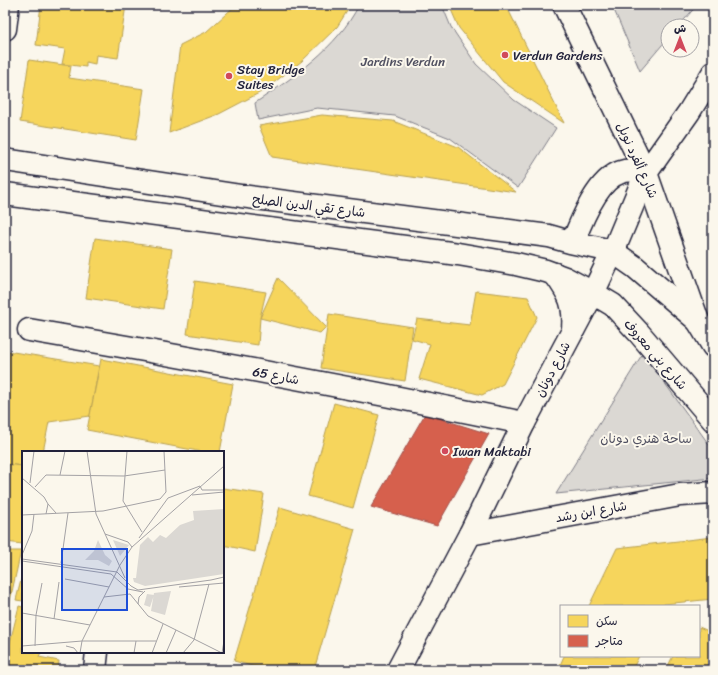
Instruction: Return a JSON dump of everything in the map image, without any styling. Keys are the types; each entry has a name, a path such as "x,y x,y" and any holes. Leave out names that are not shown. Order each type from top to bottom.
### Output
{"street":[{"path":"5,29 8,5"},
{"name":"شارع ألفرد نوبل","path":"564,5 646,173 698,321"},
{"name":"شارع دونان","path":"398,670 470,534 524,423 593,293 646,173 690,112 713,73"},
{"name":"شارع تقي الدين الصلح","path":"5,160 241,196 549,236 612,251"},
{"path":"573,242 590,202 604,184 621,172 635,171 646,173"},
{"path":"5,194 458,254 516,264 555,274 593,293"},
{"path":"612,251 635,267 698,321 713,346"},
{"path":"555,274 571,299 574,308 573,330"},
{"name":"شارع بني معروف","path":"593,293 613,305 639,333 713,420"},
{"name":"شارع 65","path":"29,330 120,345 411,399 524,423"},
{"name":"شارع ابن رشد","path":"470,534 680,495 713,492"},
{"path":"95,670 97,653"}],"green space":[{"name":"Jardins Verdun","path":"359,5 442,5 451,27 476,64 514,100 556,128 518,188 450,138 395,116 317,108 258,120 255,103 285,83 327,48 339,35"},
{"path":"612,5 697,5 686,18 660,18 660,47 640,71"},
{"name":"ساحة هنري دونان","path":"643,353 713,450 713,478 556,494"}],"building: سكن":[{"path":"41,5 126,5 118,58 96,55 95,64 86,62 86,67 62,64 65,49 36,45"},
{"name":"Stay Bridge Suites","path":"236,5 351,5 337,27 302,61 263,91 219,114 169,133 180,45 206,32"},
{"name":"Verdun Gardens","path":"449,5 506,5 564,123 503,82 459,28"},
{"path":"29,60 71,66 69,78 144,89 136,140 20,122"},
{"path":"322,115 393,121 458,147 516,192 272,157 259,126"},
{"path":"95,238 172,249 163,309 86,298"},
{"path":"278,278 326,327 320,333 260,318"},
{"path":"195,281 266,292 260,318 258,345 187,334"},
{"path":"476,291 528,297 537,317 503,384 482,395 419,379 430,344 412,339 417,319 470,325"},
{"path":"329,314 413,327 405,381 321,368"},
{"path":"7,351 99,366 90,416 49,422 43,451 22,451 22,466 5,464 5,361"},
{"path":"101,359 233,384 220,451 198,451 87,430"},
{"path":"334,403 379,415 353,508 308,496"},
{"path":"5,464 22,466 22,544 5,542"},
{"path":"224,488 264,494 255,552 224,545"},
{"path":"280,507 355,529 314,670 266,670 234,661"},
{"path":"713,537 713,599 664,605 589,605 617,548"},
{"path":"5,551 21,551 5,623"},
{"path":"22,576 22,601 16,600"},
{"path":"19,606 22,607 22,653 41,653 39,657 59,661 58,670 5,670 5,662"},
{"path":"700,627 713,633 713,670 666,670 672,657 700,657"},
{"path":"564,657 638,657 632,670 558,670"}],"building: متاجر":[{"path":"425,414 489,434 437,526 371,507"}],"place":[{"name":"Verdun Gardens","path":"505,55"},
{"name":"Stay Bridge Suites","path":"229,76"},
{"name":"Iwan Maktabi","path":"445,451"}]}
